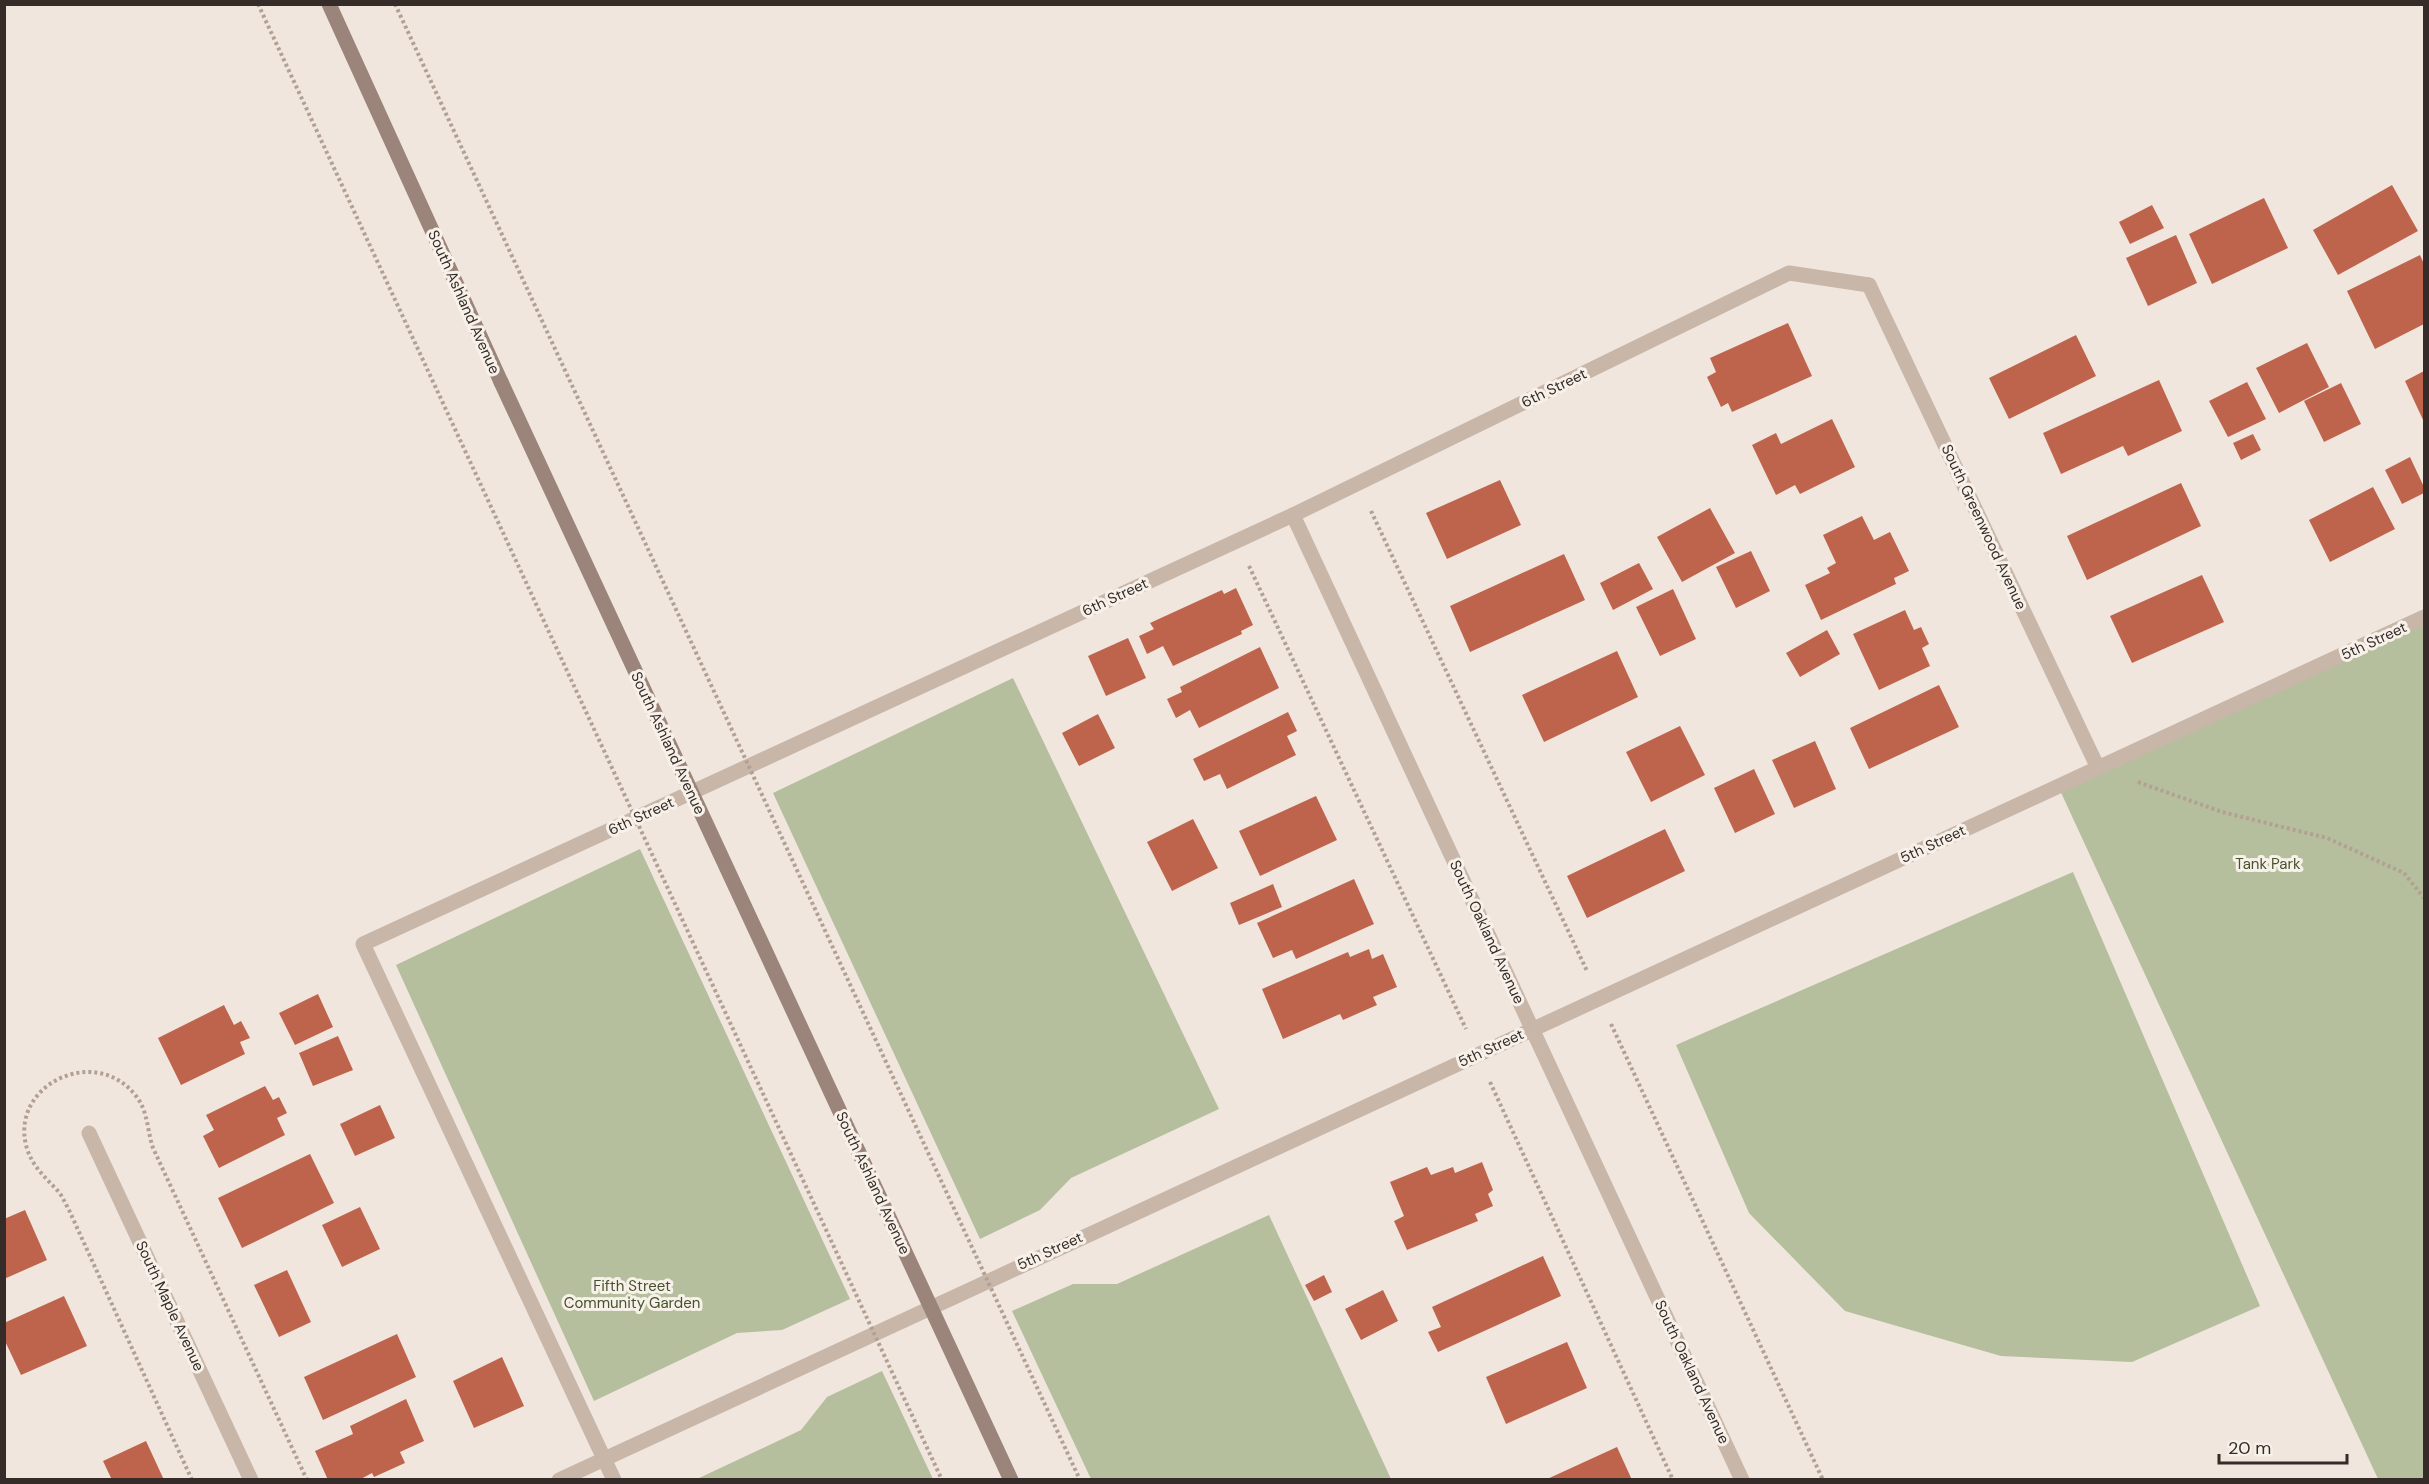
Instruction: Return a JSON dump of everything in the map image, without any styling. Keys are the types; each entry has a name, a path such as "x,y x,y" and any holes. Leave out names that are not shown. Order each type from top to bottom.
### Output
{"main road":[{"name":"South Ashland Avenue","path":"329,4 511,404 1011,1479"}],"street":[{"name":"6th Street","path":"603,1457 363,944 1237,541 1789,273 1869,285"},
{"name":"South Greenwood Avenue","path":"1869,285 2098,768"},
{"name":"South Oakland Avenue","path":"1293,514 1742,1479"},
{"name":"5th Street","path":"559,1479 2424,617"},
{"name":"South Maple Avenue","path":"89,1133 251,1479"},
{"path":"603,1457 614,1479"}],"path":[{"path":"258,4 942,1479"},
{"path":"395,4 1080,1479"},
{"path":"1237,541 1673,1479"},
{"path":"2098,768 2222,812 2327,838 2404,873 2424,898"}],"green space":[{"name":"Tank Park","path":"2424,617 2424,1479 2378,1479 2058,786"},
{"path":"1013,678 1219,1109 1071,1178 1040,1210 980,1239 773,793"},
{"name":"Fifth Street Community Garden","path":"640,849 850,1299 782,1330 737,1333 594,1401 396,965"},
{"path":"2073,872 2260,1306 2132,1362 2001,1356 1845,1311 1749,1213 1676,1045"},
{"path":"1269,1215 1391,1479 1091,1479 1012,1311 1073,1284 1117,1284"},
{"path":"882,1371 933,1479 697,1479 801,1430 827,1397"}],"building":[{"path":"2392,185 2418,231 2338,275 2313,230"},
{"path":"2264,198 2288,248 2212,284 2189,234"},
{"path":"2152,205 2164,228 2130,244 2119,222"},
{"path":"2176,235 2197,283 2148,306 2126,258"},
{"path":"2420,255 2424,264 2424,324 2375,349 2347,291"},
{"path":"1788,323 1812,376 1732,412 1728,403 1721,407 1707,377 1716,372 1710,358"},
{"path":"2076,335 2096,376 2009,419 1989,378"},
{"path":"2307,343 2329,387 2279,413 2256,368"},
{"path":"2424,371 2424,422 2405,381"},
{"path":"2159,380 2182,431 2128,456 2123,446 2061,474 2043,433"},
{"path":"2247,382 2266,419 2228,437 2209,401"},
{"path":"2341,383 2361,424 2324,442 2304,401"},
{"path":"1832,419 1855,467 1800,494 1795,485 1776,495 1752,445 1776,433 1781,444"},
{"path":"2253,434 2261,450 2241,460 2233,443"},
{"path":"2410,457 2424,487 2424,493 2402,504 2385,470"},
{"path":"1500,480 1521,525 1447,559 1426,513"},
{"path":"2181,483 2201,526 2087,580 2067,536"},
{"path":"2373,487 2395,529 2330,562 2309,520"},
{"path":"1710,508 1735,553 1682,582 1657,537"},
{"path":"1862,516 1874,540 1890,532 1909,571 1894,578 1896,584 1821,620 1805,585 1830,573 1827,568 1836,563 1823,535"},
{"path":"1751,551 1770,591 1736,608 1716,567"},
{"path":"1564,554 1585,600 1470,652 1450,606"},
{"path":"1639,563 1653,589 1613,610 1600,583"},
{"path":"2202,575 2224,622 2132,663 2110,616"},
{"path":"1236,588 1253,625 1241,631 1242,634 1173,666 1163,646 1147,654 1139,636 1154,629 1150,623 1222,590 1224,594"},
{"path":"1673,589 1696,639 1660,656 1636,607"},
{"path":"1905,610 1914,630 1921,627 1929,644 1922,648 1930,666 1879,690 1853,634"},
{"path":"1827,630 1840,654 1800,677 1786,653"},
{"path":"1128,638 1146,678 1106,696 1088,656"},
{"path":"1260,647 1279,688 1199,728 1190,710 1176,718 1167,699 1182,692 1180,687"},
{"path":"1617,651 1638,697 1544,742 1522,695"},
{"path":"1939,685 1959,727 1869,769 1850,728"},
{"path":"1288,712 1297,731 1287,736 1296,755 1227,789 1220,774 1204,781 1193,759"},
{"path":"1098,714 1115,748 1079,766 1062,733"},
{"path":"1680,726 1705,775 1651,802 1626,752"},
{"path":"1815,741 1836,789 1794,808 1772,760"},
{"path":"1754,769 1775,814 1735,833 1714,788"},
{"path":"1316,796 1337,840 1260,876 1239,831"},
{"path":"1193,819 1218,868 1172,891 1147,842"},
{"path":"1665,829 1685,871 1587,918 1567,876"},
{"path":"1354,879 1374,924 1296,959 1292,950 1273,958 1257,923"},
{"path":"1273,884 1282,907 1239,925 1230,903"},
{"path":"1369,949 1372,959 1383,954 1397,987 1373,997 1377,1005 1343,1020 1340,1014 1283,1039 1262,989 1348,952 1350,957"},
{"path":"318,994 333,1027 295,1045 279,1013"},
{"path":"224,1005 234,1025 241,1021 250,1038 240,1042 245,1054 181,1085 158,1038"},
{"path":"338,1036 353,1070 313,1086 299,1053"},
{"path":"265,1086 273,1100 279,1097 287,1113 277,1118 285,1135 219,1168 203,1136 214,1130 206,1115"},
{"path":"380,1105 395,1138 355,1156 340,1124"},
{"path":"310,1154 334,1203 242,1248 218,1198"},
{"path":"1482,1162 1493,1190 1488,1194 1493,1206 1475,1214 1478,1221 1407,1250 1394,1221 1404,1216 1390,1182 1427,1167 1431,1175 1453,1167 1455,1173"},
{"path":"360,1207 380,1249 342,1267 322,1225"},
{"path":"25,1210 47,1260 4,1279 4,1219"},
{"path":"1543,1256 1561,1296 1438,1352 1428,1332 1441,1327 1432,1307"},
{"path":"287,1270 311,1322 279,1337 254,1285"},
{"path":"1324,1275 1332,1292 1314,1301 1305,1285"},
{"path":"1383,1290 1398,1321 1361,1340 1345,1309"},
{"path":"64,1296 87,1346 21,1375 4,1339 4,1323"},
{"path":"397,1334 416,1377 323,1420 304,1377"},
{"path":"1567,1342 1587,1388 1506,1424 1486,1377"},
{"path":"502,1357 524,1406 474,1428 453,1381"},
{"path":"406,1399 424,1441 400,1452 405,1463 374,1477 372,1473 359,1480 328,1480 315,1451 353,1434 350,1426"},
{"path":"146,1441 164,1480 112,1480 103,1461"},
{"path":"1617,1447 1632,1480 1545,1480"}]}
